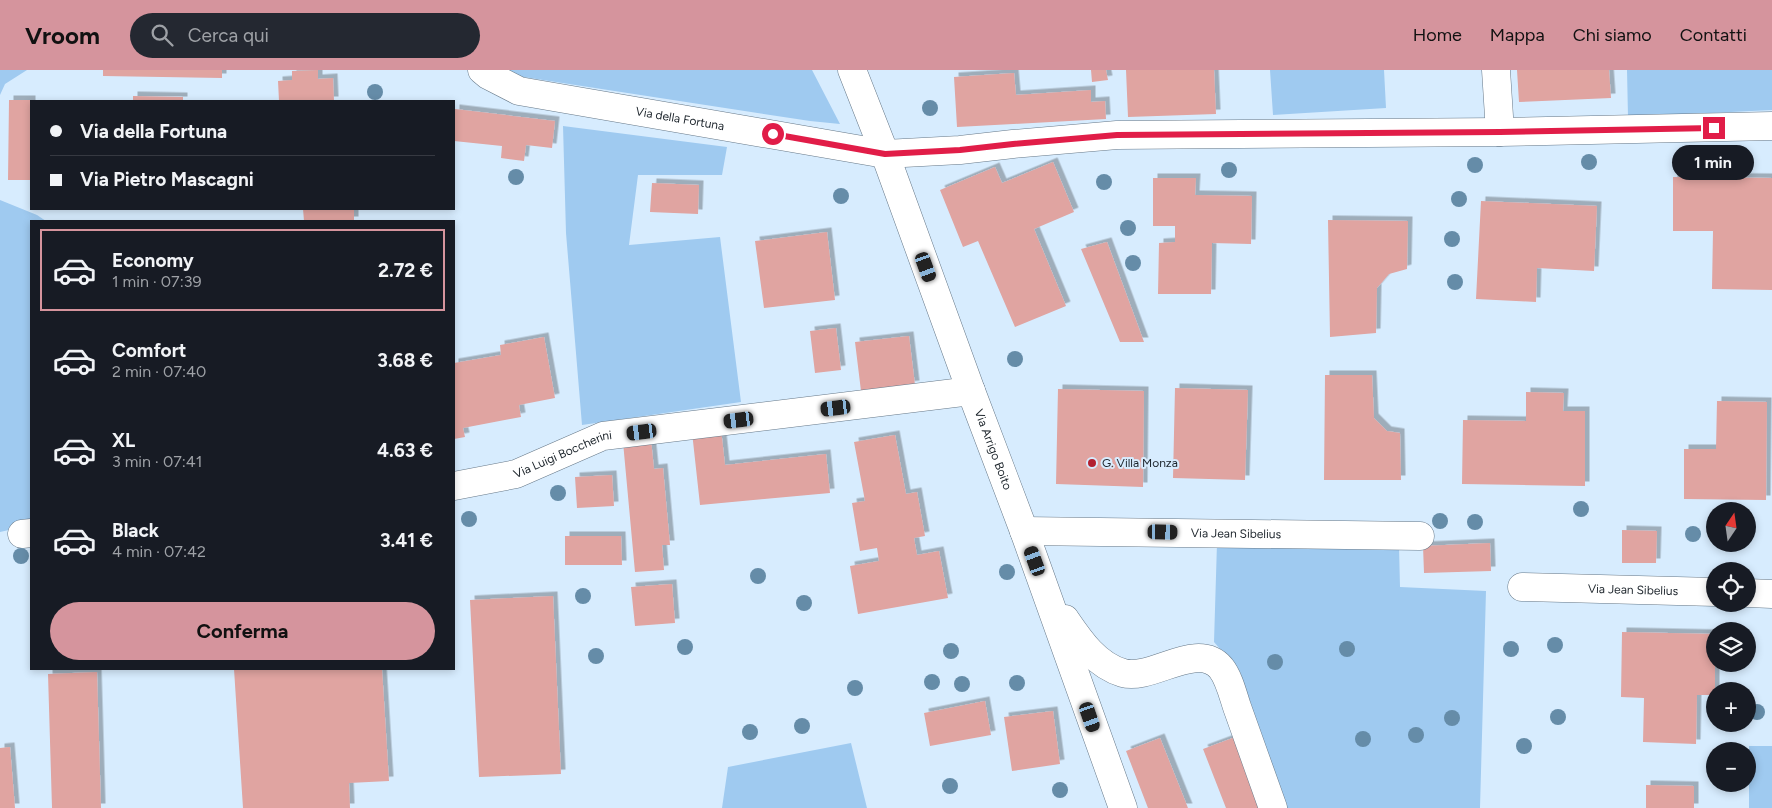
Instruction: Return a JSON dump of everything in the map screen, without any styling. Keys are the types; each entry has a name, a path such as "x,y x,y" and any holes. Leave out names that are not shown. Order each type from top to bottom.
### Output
{"street":[{"name":"Via della Fortuna","path":"482,70 519,91 885,154 960,150 1117,135 1500,132 1772,126"},
{"path":"1496,70 1500,132"},
{"name":"Via Arrigo Boito","path":"856,81 885,154 1046,590 1122,808"},
{"name":"Via Luigi Boccherini","path":"455,486 516,474 603,436 971,391"},
{"name":"Via Jean Sibelius","path":"1024,531 1420,536"},
{"name":"Via Jean Sibelius","path":"1522,587 1706,592"},
{"path":"1046,590 1091,654 1101,662 1122,673 1132,675 1144,674 1174,663 1195,658 1205,659 1221,668 1232,693 1273,808"},
{"path":"1756,593 1772,594"}],"shaded area":[{"path":"0,70 27,70 5,84 0,95"},
{"path":"507,70 812,70 840,124 517,76"},
{"path":"1270,70 1384,70 1386,108 1273,115"},
{"path":"1627,70 1772,70 1772,110 1628,117"},
{"path":"563,126 727,147 722,175 638,175 629,245 720,237 741,402 582,425 566,233"},
{"path":"0,200 44,220 30,220 30,525 0,532"},
{"path":"1217,543 1399,546 1400,587 1486,591 1480,808 1286,808 1240,672 1214,642"},
{"path":"851,743 867,808 722,808 728,767"},
{"path":"1756,746 1772,746 1772,808 1749,808 1749,792 1756,792"}],"building":[{"path":"103,70 222,70 222,78 103,76"},
{"path":"318,70 318,79 333,78 334,100 279,100 278,81 292,80 292,71"},
{"path":"1091,70 1106,70 1108,80 1092,82"},
{"path":"1126,70 1214,70 1216,114 1128,117"},
{"path":"1517,70 1609,70 1611,98 1519,102"},
{"path":"1014,73 1016,95 1091,90 1091,102 1105,101 1106,119 957,127 954,77"},
{"path":"133,96 183,97 183,100 133,100"},
{"path":"9,100 30,100 30,180 8,180"},
{"path":"455,109 555,121 552,148 526,145 524,161 501,158 502,146 455,141"},
{"path":"1053,162 1074,212 1034,229 1066,306 1015,327 978,241 963,247 940,190 995,167 1002,183"},
{"path":"1673,177 1772,178 1772,290 1712,289 1713,231 1673,231"},
{"path":"1153,178 1196,178 1195,195 1252,196 1251,244 1212,243 1211,294 1158,294 1159,243 1175,242 1175,226 1153,226"},
{"path":"652,183 699,185 698,214 650,212"},
{"path":"1481,201 1597,206 1594,271 1537,268 1536,302 1476,299"},
{"path":"303,210 354,210 354,220 304,220"},
{"path":"1328,220 1408,221 1407,269 1389,274 1377,288 1376,333 1330,337"},
{"path":"827,232 835,300 764,308 755,241"},
{"path":"1107,242 1144,342 1120,342 1081,249"},
{"path":"836,328 841,370 815,373 810,331"},
{"path":"909,336 915,385 861,391 855,342"},
{"path":"544,337 555,398 519,405 521,417 463,428 465,437 455,439 455,363 501,355 500,345"},
{"path":"1325,375 1372,375 1374,418 1387,431 1400,433 1401,480 1324,480"},
{"path":"1175,388 1248,390 1245,480 1173,478"},
{"path":"1058,389 1144,391 1143,487 1056,484"},
{"path":"1526,392 1564,393 1563,411 1585,411 1585,486 1462,484 1463,420 1526,421"},
{"path":"1717,401 1767,402 1766,500 1684,499 1684,449 1716,449"},
{"path":"721,429 725,465 826,454 830,493 700,505 692,432"},
{"path":"895,435 906,494 917,492 925,536 914,538 917,555 939,551 948,598 858,614 850,566 879,561 877,548 860,551 852,503 865,501 854,442"},
{"path":"651,440 654,469 663,468 670,545 662,545 664,570 635,572 623,442"},
{"path":"612,475 614,506 577,508 575,477"},
{"path":"1622,530 1657,531 1656,563 1622,563"},
{"path":"565,536 621,536 622,565 565,565"},
{"path":"1490,543 1491,571 1424,573 1423,546"},
{"path":"672,584 675,623 635,626 631,587"},
{"path":"553,596 561,774 479,777 470,600"},
{"path":"1622,632 1706,634 1706,672 1715,672 1715,682 1706,682 1706,695 1697,695 1696,744 1643,742 1644,698 1621,697"},
{"path":"234,670 382,670 389,781 349,783 350,808 243,808"},
{"path":"97,672 101,808 52,808 48,674"},
{"path":"985,701 991,735 930,746 924,713"},
{"path":"1053,711 1060,764 1012,771 1004,717"},
{"path":"1238,736 1264,808 1226,808 1203,749"},
{"path":"1160,738 1188,808 1148,808 1126,751"},
{"path":"10,747 15,808 0,808 0,748"},
{"path":"1646,785 1694,786 1694,808 1646,808"}],"place":[{"name":"G. Villa Monza","path":"1092,463"}],"route":[{"path":"773,134 885,154 960,150 1117,135 1714,128"}]}
